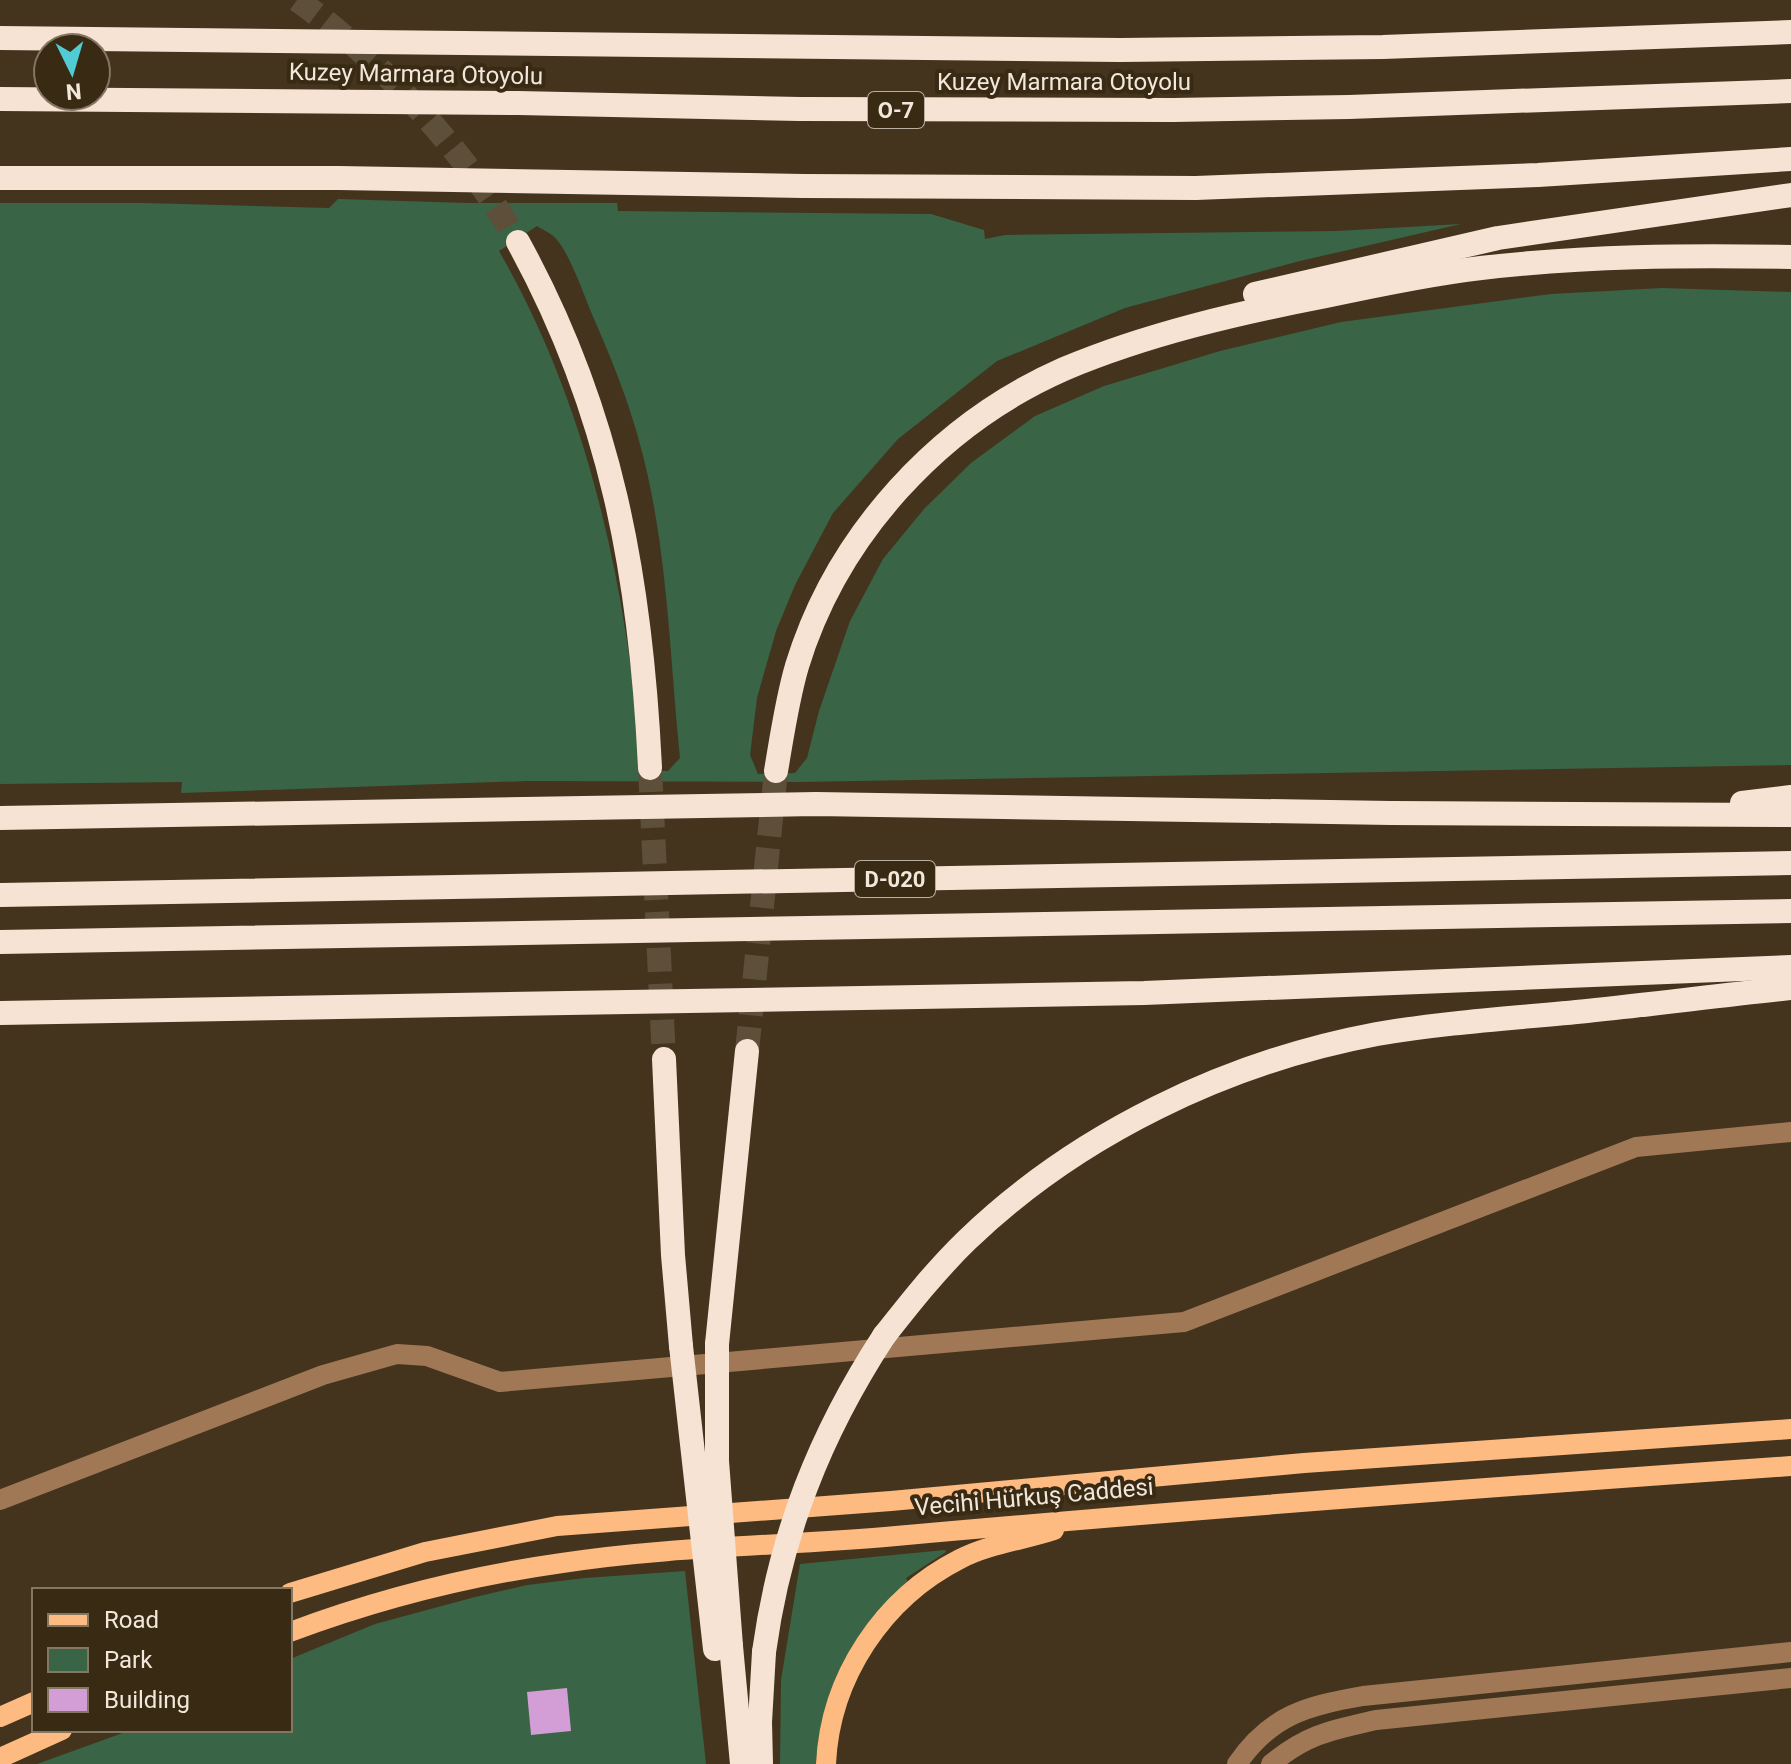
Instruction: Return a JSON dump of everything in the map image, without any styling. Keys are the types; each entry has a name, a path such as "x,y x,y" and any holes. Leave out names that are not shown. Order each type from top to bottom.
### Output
{"highway":[{"name":"Kuzey Marmara Otoyolu","path":"0,38 1121,50 1383,47 1791,32"},
{"name":"Kuzey Marmara Otoyolu","path":"0,99 800,109 1173,110 1349,107 1791,91"},
{"path":"0,178 339,178 1196,188 1524,176 1791,159"},
{"path":"776,771 798,664 822,605 850,553 888,500 931,456 981,416 1075,358 1180,314 1314,279 1498,238 1791,195"},
{"path":"518,242 540,281 574,358 598,425 615,488 637,607 650,768"},
{"path":"1036,383 1101,355 1197,325 1290,302 1421,276 1608,257 1791,257"},
{"path":"1683,814 1791,797"},
{"path":"0,818 816,804 1391,813 1791,815"},
{"name":"D-020","path":"0,895 1791,863"},
{"name":"D-020","path":"0,942 1791,911"},
{"path":"0,1013 1130,993 1791,967"},
{"path":"761,1764 760,1722 769,1617 788,1538 816,1456 846,1395 884,1336 927,1282 967,1240 1010,1202 1111,1133 1176,1099 1227,1077 1295,1054 1407,1030 1791,988"},
{"path":"729,1764 717,1461 717,1344 747,1051"},
{"path":"664,1059 673,1255 681,1346 742,1764"}],"main road":[{"name":"Vecihi Hürkuş Caddesi","path":"292,1592 425,1552 557,1526 891,1501 1304,1463 1791,1429"},
{"name":"Vecihi Hürkuş Caddesi","path":"292,1631 380,1602 438,1587 566,1562 1092,1517 1791,1466"},
{"path":"826,1764 827,1738 850,1669 889,1610 918,1584 963,1557 1092,1517"},
{"path":"0,1717 32,1703"},
{"path":"0,1758 58,1732"}],"street":[{"path":"0,1500 323,1375 397,1354 427,1356 500,1382 1184,1322 1636,1147 1791,1132"},
{"path":"1237,1764 1250,1746 1278,1720 1326,1703 1363,1696 1791,1652"},
{"path":"1271,1764 1294,1744 1328,1731 1376,1720 1791,1678"}],"green space":[{"path":"338,199 617,203 618,211 931,214 984,230 985,239 1005,235 1336,231 1461,224 1300,261 1125,308 997,361 898,439 833,513 795,585 776,631 757,698 750,755 758,774 795,773 807,758 819,711 850,621 883,559 924,509 971,463 1035,416 1104,386 1220,351 1341,322 1551,294 1662,288 1791,292 1791,765 798,782 528,781 181,793 182,782 0,784 0,203 329,208","holes":["537,226 557,240 576,274 623,389 648,477 662,556 680,758 668,771 642,770 626,635 599,502 558,373 531,311 499,251"]},
{"path":"945,1550 906,1578 908,1582 871,1619 856,1641 832,1687 824,1712 816,1764 780,1764 781,1680 800,1564"},
{"path":"685,1571 706,1764 37,1764 125,1732 292,1732 292,1658 375,1624 527,1585"}],"building":[{"path":"567,1688 571,1731 531,1735 527,1692"}],"tunnel":[{"path":"297,0 359,50 420,110 474,175 518,242"},
{"path":"650,768 664,1059"},
{"path":"747,1051 776,771"}]}
